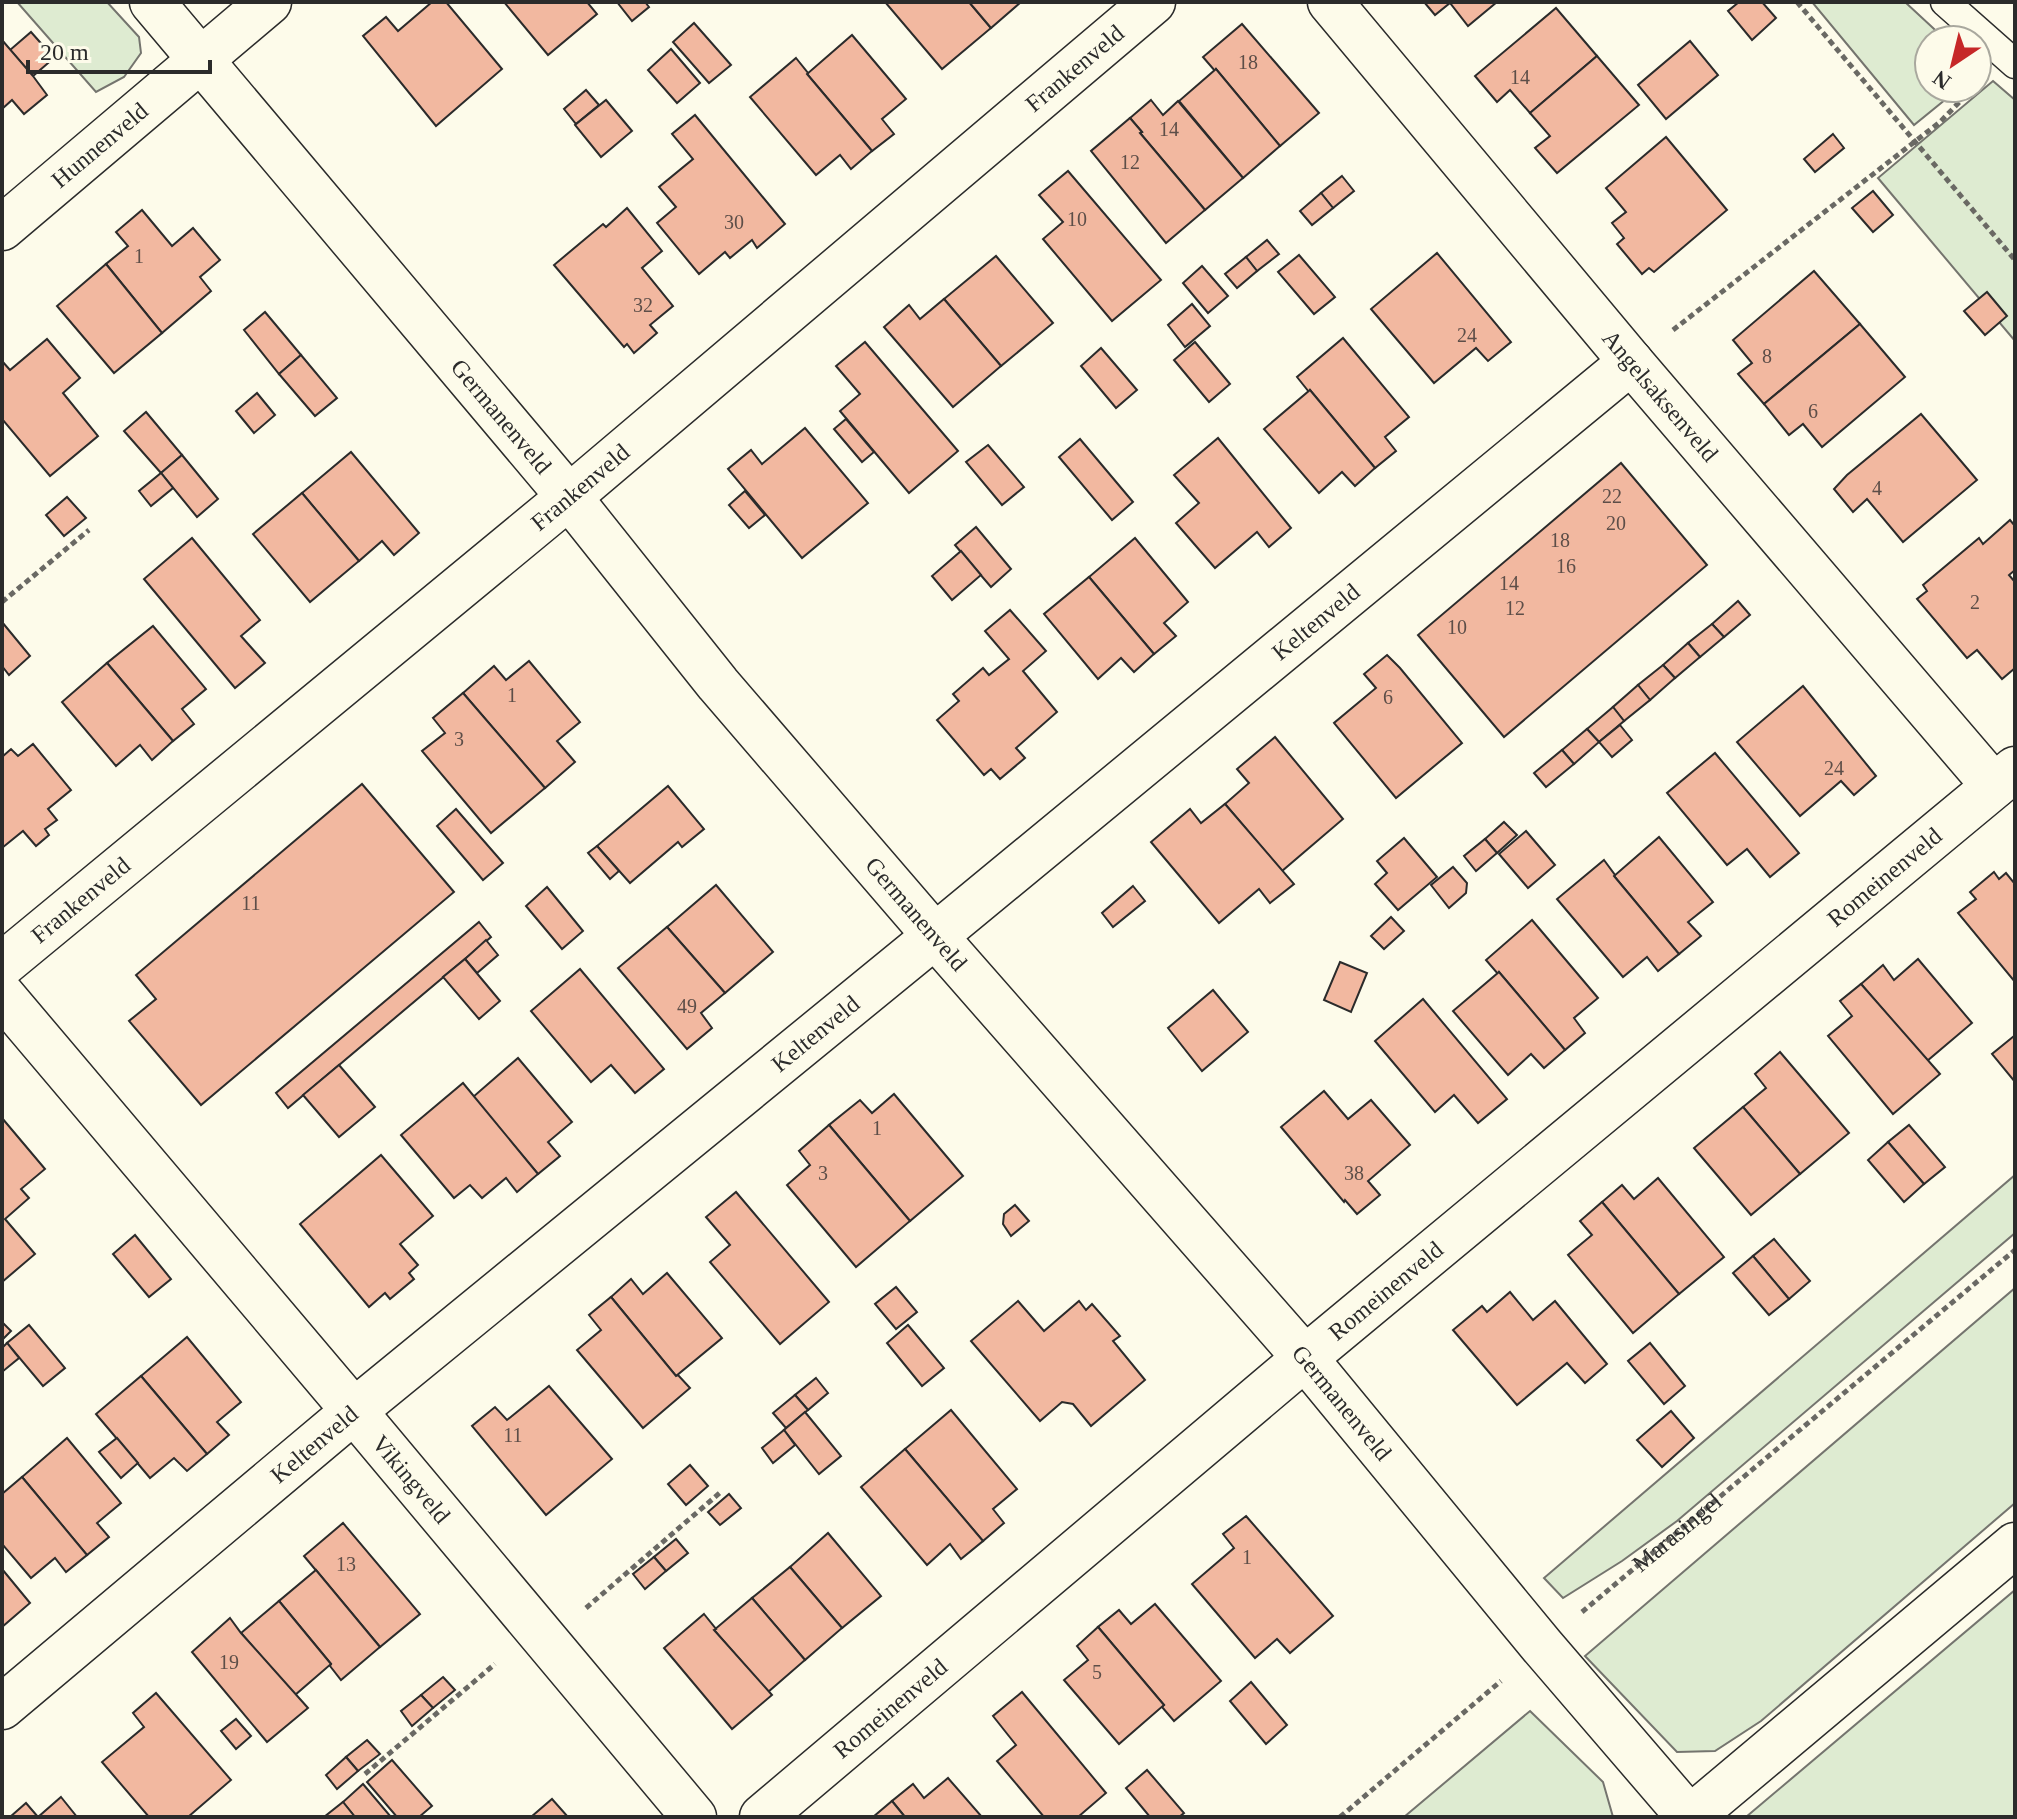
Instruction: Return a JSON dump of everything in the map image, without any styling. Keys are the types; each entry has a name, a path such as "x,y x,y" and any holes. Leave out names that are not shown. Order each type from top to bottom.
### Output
{"street":[{"name":"Germanenveld","path":"152,2 569,497 718,684 1305,1358 1542,1646 1690,1817"},
{"name":"Hunnenveld","path":"2,228 269,2"},
{"name":"Frankenveld","path":"2,965 569,497 1153,2"},
{"name":"Angelsaksenveld","path":"1330,2 1631,362 2004,777"},
{"name":"Keltenveld","path":"2,1707 354,1411 1631,362"},
{"name":"Romeinenveld","path":"762,1817 1305,1358 2004,777"},
{"name":"Vikingveld","path":"2,995 694,1817"},
{"path":"1690,1817 2015,1545"}],"lane":[{"path":"1945,2 2015,64"}],"path":[{"path":"1797,2 2015,260"},
{"path":"1631,362 1940,122 1957,104"},
{"path":"2,602 89,530"},
{"name":"Marasingel","path":"1340,1817 2015,1250"},
{"path":"365,1774 722,1491"}],"green space":[{"path":"17,2 107,2 139,37 141,53 124,77 96,92"},
{"path":"1812,2 1905,2 1929,24 1913,24 1913,104 1940,104 1914,125"},
{"path":"1993,81 2015,100 2015,341 1878,178 1966,104 1993,104"},
{"path":"2015,1175 2015,1233 1677,1521 1563,1598 1544,1578"},
{"path":"2015,1288 2015,1503 1761,1721 1715,1751 1677,1752 1585,1656"},
{"path":"2015,1590 2015,1817 1746,1817"},
{"path":"1530,1711 1603,1782 1613,1817 1404,1817"}],"building":[{"path":"432,2 446,2 502,69 436,126 363,36 386,17 398,31"},
{"path":"504,2 587,2 597,14 548,55"},
{"path":"617,2 645,2 649,7 632,21"},
{"path":"885,2 969,2 991,28 942,69"},
{"path":"969,2 1021,2 991,28"},
{"path":"1424,2 1497,2 1468,26 1450,3 1435,15"},
{"path":"1739,2 1762,2 1776,18 1752,40 1728,11"},
{"path":"1556,8 1597,56 1530,113 1510,90 1497,102 1475,76"},
{"path":"694,23 731,65 709,83 673,42"},
{"path":"1242,24 1319,113 1280,146 1203,57"},
{"path":"31,32 54,58 33,76 10,50"},
{"path":"852,35 906,99 882,119 894,134 872,151 807,74"},
{"path":"2,40 47,95 24,114 12,100 2,109"},
{"path":"1690,41 1718,75 1666,119 1638,85"},
{"path":"671,49 700,83 677,103 648,70"},
{"path":"1597,56 1639,105 1557,173 1535,148 1550,136 1530,113"},
{"path":"796,58 872,151 851,169 840,155 816,175 750,97"},
{"path":"1216,69 1280,146 1243,178 1179,101"},
{"path":"586,90 599,105 576,124 564,109"},
{"path":"606,100 632,131 601,157 575,125"},
{"path":"1151,100 1163,115 1178,101 1243,178 1205,210 1130,118"},
{"path":"695,115 785,224 757,248 752,240 730,258 725,252 699,274 657,223 676,207 659,187 693,159 672,134"},
{"path":"1130,118 1205,210 1166,243 1091,151"},
{"path":"1833,134 1844,148 1815,172 1804,159"},
{"path":"1666,137 1727,210 1654,272 1649,268 1642,274 1617,244 1624,238 1612,223 1626,212 1606,188"},
{"path":"1068,171 1161,280 1112,321 1043,239 1063,222 1039,195"},
{"path":"1342,176 1354,191 1333,208 1321,193"},
{"path":"1873,191 1893,215 1873,232 1852,208"},
{"path":"1321,193 1333,208 1312,225 1300,211"},
{"path":"627,208 662,251 642,268 673,306 650,325 657,333 634,353 627,344 624,347 554,265"},
{"path":"142,210 172,246 193,228 220,260 200,277 211,291 162,333 106,264 128,246 116,232"},
{"path":"1267,240 1279,254 1257,271 1246,257"},
{"path":"1437,253 1511,342 1488,361 1476,348 1434,383 1371,309"},
{"path":"1299,255 1335,297 1314,314 1278,272"},
{"path":"996,256 1053,323 1001,366 944,299"},
{"path":"1246,257 1257,271 1237,288 1225,274"},
{"path":"106,264 162,333 114,373 57,306"},
{"path":"1202,266 1228,296 1208,313 1183,283"},
{"path":"1814,271 1860,324 1764,404 1738,374 1752,363 1733,340"},
{"path":"1987,292 2007,316 1985,335 1964,311"},
{"path":"944,299 1001,366 953,407 884,327 909,305 920,319"},
{"path":"1192,304 1210,326 1185,347 1168,325"},
{"path":"265,312 301,355 279,374 244,330"},
{"path":"1860,324 1905,377 1822,447 1803,424 1789,435 1764,404"},
{"path":"1343,338 1409,417 1385,437 1396,451 1375,468 1297,377"},
{"path":"47,339 80,378 63,393 98,436 50,476 2,419 2,361 10,370"},
{"path":"865,342 958,451 909,493 840,411 860,394 836,366"},
{"path":"1195,342 1230,384 1209,402 1174,360"},
{"path":"1101,348 1137,390 1116,408 1081,366"},
{"path":"301,355 337,398 315,416 279,374"},
{"path":"1310,390 1375,468 1355,486 1342,472 1319,493 1264,429"},
{"path":"257,393 275,415 254,433 236,411"},
{"path":"146,412 182,455 161,473 124,431"},
{"path":"1921,414 1977,480 1903,542 1867,499 1853,512 1834,489"},
{"path":"846,419 874,452 862,462 834,429"},
{"path":"805,428 868,503 802,558 728,469 751,450 762,464"},
{"path":"1218,438 1291,528 1269,547 1257,532 1215,568 1176,523 1199,503 1174,475"},
{"path":"1080,439 1133,502 1112,520 1059,457"},
{"path":"988,445 1024,487 1002,505 966,462"},
{"path":"351,452 419,533 394,555 382,541 359,561 302,493"},
{"path":"182,455 218,499 197,517 161,473"},
{"path":"1621,463 1707,565 1504,737 1418,635"},
{"path":"161,473 173,488 151,506 139,491"},
{"path":"745,491 765,515 749,528 729,505"},
{"path":"302,493 359,561 310,602 253,534"},
{"path":"67,497 86,518 64,536 46,515"},
{"path":"2010,520 2015,526 2015,570 2009,575 2015,582 2015,668 2002,679 1977,650 1967,658 1917,599 1927,591 1923,585 1979,538 1983,544"},
{"path":"976,527 1011,569 991,587 955,545"},
{"path":"192,538 260,620 241,636 265,663 235,688 144,579"},
{"path":"1135,538 1188,602 1164,623 1176,636 1154,654 1089,577"},
{"path":"961,551 981,575 952,600 932,576"},
{"path":"1089,577 1154,654 1134,672 1121,658 1098,679 1044,614"},
{"path":"1738,601 1750,615 1724,637 1712,624"},
{"path":"1010,610 1046,651 1023,671 1057,712 1016,748 1025,758 1000,779 991,769 984,775 937,720 959,701 953,694 983,668 989,675 1009,659 985,631"},
{"path":"2,622 30,656 9,675 2,666"},
{"path":"1712,624 1724,637 1700,657 1688,643"},
{"path":"153,626 206,689 182,709 194,724 173,741 107,663"},
{"path":"1688,643 1700,657 1675,678 1663,665"},
{"path":"1387,655 1462,743 1396,798 1334,723 1376,688 1364,674"},
{"path":"529,661 580,722 557,741 575,762 545,788 463,693 494,666 506,680"},
{"path":"107,663 173,741 152,760 140,745 116,766 62,702"},
{"path":"1663,665 1675,678 1650,700 1638,685"},
{"path":"1638,685 1650,700 1624,721 1613,707"},
{"path":"1803,686 1876,776 1854,795 1841,781 1800,816 1737,742"},
{"path":"463,693 545,788 491,833 422,751 445,733 433,718"},
{"path":"1613,707 1624,721 1599,742 1587,729"},
{"path":"1620,725 1632,740 1612,757 1599,742"},
{"path":"1587,729 1599,742 1574,764 1562,750"},
{"path":"1275,737 1343,819 1282,871 1225,804 1249,783 1237,769"},
{"path":"33,744 71,790 48,809 57,820 45,829 49,835 36,846 23,831 2,848 2,757 11,749 18,756"},
{"path":"1562,750 1574,764 1546,787 1534,773"},
{"path":"1715,753 1799,853 1770,877 1747,849 1727,865 1667,793"},
{"path":"362,784 454,892 201,1105 129,1021 156,999 136,975"},
{"path":"668,786 704,829 682,847 678,842 630,883 597,846"},
{"path":"1225,804 1294,884 1270,903 1259,889 1219,923 1151,842 1190,809 1201,823"},
{"path":"456,809 503,863 483,880 437,826"},
{"path":"1504,822 1517,835 1497,853 1485,839"},
{"path":"1526,831 1555,865 1528,888 1499,854"},
{"path":"1659,837 1713,902 1688,922 1701,936 1679,954 1614,876"},
{"path":"1404,838 1437,877 1398,910 1375,884 1387,873 1377,861"},
{"path":"1485,839 1497,853 1476,871 1464,856"},
{"path":"597,846 619,871 610,879 588,853"},
{"path":"1604,860 1679,954 1658,971 1647,957 1623,977 1557,899"},
{"path":"1453,867 1467,883 1466,893 1449,908 1431,885"},
{"path":"1994,872 1999,879 2006,873 2015,884 2015,982 1958,913 1976,899 1970,892"},
{"path":"716,885 773,952 725,993 667,927"},
{"path":"1133,886 1145,901 1113,927 1102,913"},
{"path":"547,887 583,931 562,949 526,906"},
{"path":"1391,917 1404,931 1384,949 1371,936"},
{"path":"1532,920 1598,998 1574,1018 1585,1033 1565,1050 1486,960"},
{"path":"479,922 491,937 288,1108 276,1093"},
{"path":"667,927 725,993 701,1013 712,1028 687,1049 618,968"},
{"path":"486,940 498,955 477,973 465,959"},
{"path":"465,959 500,1001 479,1019 443,977"},
{"path":"1918,959 1972,1023 1927,1061 1861,984 1883,965 1894,980"},
{"path":"1340,962 1367,973 1351,1012 1324,1000"},
{"path":"580,969 664,1069 635,1093 611,1065 591,1082 531,1011"},
{"path":"1499,972 1565,1050 1544,1068 1531,1054 1508,1075 1453,1011"},
{"path":"1861,984 1940,1074 1893,1114 1828,1036 1852,1016 1840,1001"},
{"path":"1213,990 1248,1032 1202,1071 1168,1028"},
{"path":"1423,999 1507,1099 1478,1123 1454,1095 1435,1112 1375,1041"},
{"path":"2015,1038 2015,1082 1992,1054"},
{"path":"1780,1052 1849,1133 1800,1174 1743,1107 1766,1088 1755,1074"},
{"path":"518,1058 572,1122 548,1142 560,1156 538,1174 473,1097"},
{"path":"339,1065 375,1107 339,1137 303,1095"},
{"path":"463,1083 538,1174 517,1192 506,1178 482,1198 470,1185 454,1198 401,1135"},
{"path":"1324,1091 1348,1119 1371,1100 1410,1145 1368,1181 1380,1195 1357,1214 1281,1127"},
{"path":"894,1094 963,1176 910,1221 829,1125 860,1100 872,1113"},
{"path":"1743,1107 1800,1174 1751,1215 1694,1148"},
{"path":"2,1118 45,1169 21,1189 29,1198 5,1219 35,1254 2,1282"},
{"path":"829,1125 910,1221 856,1267 787,1185 810,1165 799,1151"},
{"path":"1909,1125 1945,1167 1924,1184 1888,1142"},
{"path":"1888,1142 1924,1184 1904,1202 1868,1160"},
{"path":"381,1155 433,1216 400,1244 418,1265 409,1273 414,1279 390,1299 385,1293 369,1307 300,1224"},
{"path":"1658,1178 1724,1257 1679,1294 1602,1202 1622,1185 1634,1199"},
{"path":"736,1192 829,1302 780,1344 710,1262 730,1245 706,1217"},
{"path":"1602,1202 1679,1294 1633,1333 1568,1255 1592,1235 1580,1221"},
{"path":"1015,1205 1029,1221 1011,1236 1003,1224 1004,1214"},
{"path":"135,1235 171,1279 149,1297 113,1254"},
{"path":"1774,1239 1810,1281 1789,1299 1753,1256"},
{"path":"1753,1256 1789,1299 1769,1315 1733,1273"},
{"path":"667,1273 722,1338 676,1376 611,1297 631,1279 643,1294"},
{"path":"896,1287 917,1312 896,1329 875,1304"},
{"path":"1510,1292 1533,1320 1555,1301 1607,1364 1585,1383 1567,1363 1517,1405 1453,1330 1482,1306 1487,1312"},
{"path":"611,1297 676,1376 690,1388 643,1428 577,1350 601,1330 589,1315"},
{"path":"1018,1301 1044,1331 1079,1301 1086,1310 1092,1304 1120,1336 1113,1341 1145,1380 1091,1426 1073,1404 1062,1402 1040,1421 971,1341"},
{"path":"2,1322 11,1331 2,1340"},
{"path":"29,1325 65,1368 43,1386 7,1343"},
{"path":"908,1325 944,1368 922,1386 887,1343"},
{"path":"187,1337 241,1402 217,1422 229,1435 207,1454 141,1376"},
{"path":"7,1343 19,1358 2,1372 2,1348"},
{"path":"1650,1343 1685,1386 1664,1404 1628,1361"},
{"path":"141,1376 207,1454 187,1471 174,1458 150,1478 96,1414"},
{"path":"816,1378 828,1393 808,1410 795,1395"},
{"path":"549,1386 612,1459 546,1515 472,1426 495,1407 507,1420"},
{"path":"795,1395 808,1410 786,1428 773,1413"},
{"path":"951,1410 1017,1489 993,1509 1004,1523 983,1541 905,1449"},
{"path":"1671,1411 1694,1438 1662,1467 1637,1440"},
{"path":"805,1412 841,1456 819,1474 784,1430"},
{"path":"784,1430 795,1445 773,1463 762,1448"},
{"path":"67,1438 121,1503 97,1523 109,1537 87,1555 22,1477"},
{"path":"117,1438 138,1463 121,1478 99,1452"},
{"path":"905,1449 983,1541 961,1559 950,1544 927,1565 861,1487"},
{"path":"690,1465 708,1486 686,1505 668,1484"},
{"path":"22,1477 87,1555 66,1572 55,1558 31,1578 2,1544 2,1494"},
{"path":"729,1494 741,1508 720,1525 708,1512"},
{"path":"1246,1516 1333,1616 1290,1653 1277,1639 1255,1658 1192,1584 1234,1548 1223,1534"},
{"path":"343,1523 420,1614 380,1647 304,1556"},
{"path":"828,1533 881,1596 842,1628 790,1567"},
{"path":"676,1539 688,1553 666,1571 654,1557"},
{"path":"654,1557 666,1571 645,1589 633,1574"},
{"path":"790,1567 842,1628 805,1660 752,1598"},
{"path":"2,1569 30,1603 2,1627"},
{"path":"316,1570 380,1647 341,1680 279,1601"},
{"path":"752,1598 805,1660 768,1692 714,1630"},
{"path":"279,1601 331,1664 295,1695 241,1633"},
{"path":"1155,1604 1221,1681 1174,1721 1098,1627 1119,1610 1131,1624"},
{"path":"704,1614 714,1630 772,1695 732,1729 664,1648"},
{"path":"230,1618 308,1708 267,1742 192,1652"},
{"path":"1098,1627 1164,1705 1119,1744 1064,1680 1088,1660 1077,1646"},
{"path":"443,1677 455,1690 433,1708 421,1695"},
{"path":"1251,1682 1287,1725 1266,1744 1230,1701"},
{"path":"1022,1692 1106,1793 1078,1817 1044,1817 997,1761 1016,1745 993,1716"},
{"path":"156,1693 231,1780 188,1817 149,1817 102,1762 144,1727 133,1713"},
{"path":"421,1695 433,1708 412,1726 401,1711"},
{"path":"236,1719 251,1736 236,1749 221,1731"},
{"path":"367,1740 380,1754 358,1771 346,1757"},
{"path":"346,1757 358,1771 337,1789 326,1775"},
{"path":"392,1760 432,1806 419,1817 397,1817 367,1782"},
{"path":"1147,1770 1184,1813 1179,1817 1150,1817 1126,1788"},
{"path":"948,1778 982,1817 905,1817 892,1801 913,1784 924,1798"},
{"path":"363,1784 391,1817 355,1817 343,1802"},
{"path":"61,1797 77,1817 38,1817"},
{"path":"552,1799 568,1817 531,1817"},
{"path":"892,1801 905,1817 873,1817"},
{"path":"343,1802 355,1817 324,1817"},
{"path":"26,1803 38,1817 10,1817"}]}
